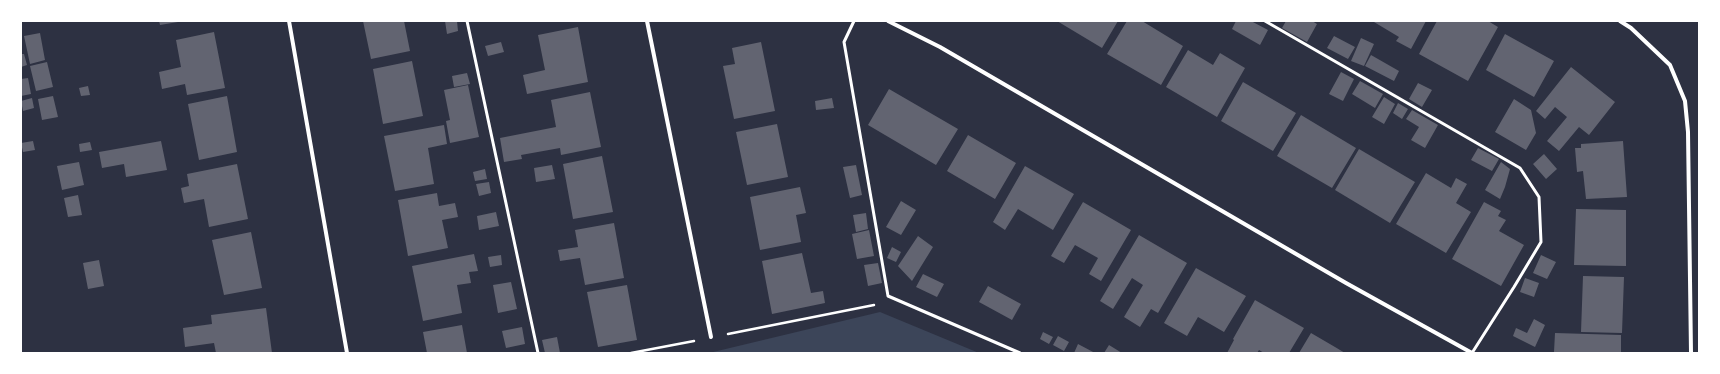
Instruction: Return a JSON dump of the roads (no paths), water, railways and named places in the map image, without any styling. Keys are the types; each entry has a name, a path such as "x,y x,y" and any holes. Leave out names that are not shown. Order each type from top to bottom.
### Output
{"street":[{"path":"289,21 347,353"},
{"path":"647,21 712,337"},
{"path":"888,21 940,47 1346,283 1472,353"},
{"path":"1620,21 1631,28 1670,65 1685,101 1688,132 1691,353"}],"lane":[{"path":"467,21 538,353"},
{"path":"854,21 844,42 888,296 1020,353"},
{"path":"1265,21 1520,168 1539,197 1541,242 1472,353"}]}
